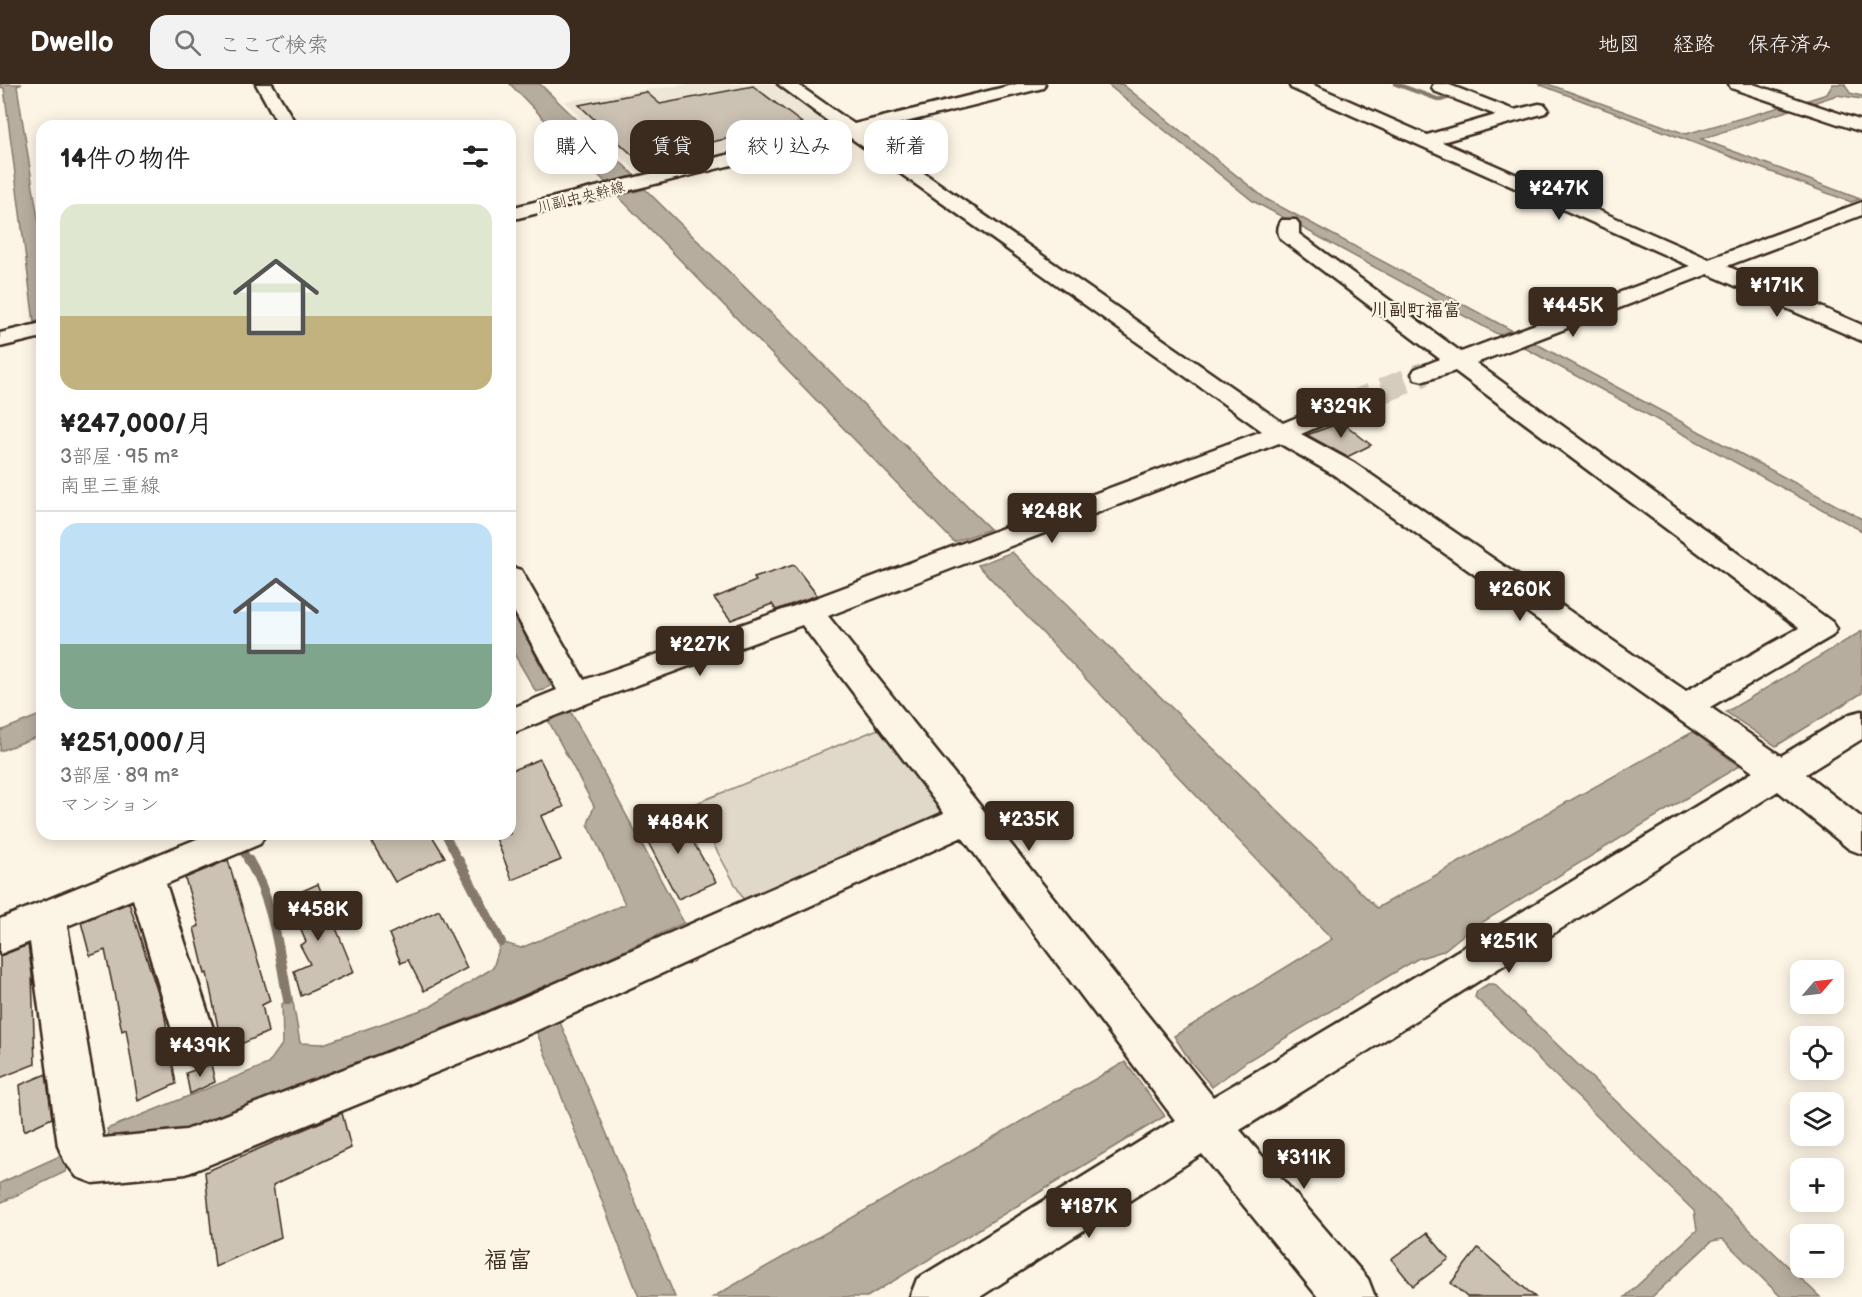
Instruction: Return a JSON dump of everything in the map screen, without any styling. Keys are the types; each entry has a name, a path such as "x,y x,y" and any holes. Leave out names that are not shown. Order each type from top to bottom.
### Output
{"street":[{"path":"264,84 285,120"},
{"path":"786,84 837,120"},
{"name":"川副中央幹線","path":"852,130 1037,84"},
{"path":"1297,84 1862,334"},
{"path":"1450,84 1440,87 1513,116"},
{"path":"1737,84 1862,127"},
{"path":"1424,141 1539,109"},
{"path":"852,131 1281,433 1344,469 1781,774 1862,839"},
{"name":"川副中央幹線","path":"516,213 726,161"},
{"path":"1424,374 1862,208"},
{"path":"1289,224 1289,236 1456,362 1821,629 1684,707"},
{"path":"0,340 36,331"},
{"path":"516,720 576,695 808,612 1281,433 1348,405"},
{"path":"516,588 576,695"},
{"path":"808,612 967,819 1208,1125 1350,1297"},
{"path":"935,1297 1208,1125 1424,995 1493,949 1862,723"},
{"path":"46,918 81,1146 93,1161 186,1152 496,1029 967,819"},
{"path":"0,937 233,840"},
{"path":"130,883 148,886 198,1047"}],"shaded area":[{"path":"0,84 22,84 17,86 36,206 36,322 34,322 4,88 0,87"},
{"path":"510,84 540,84 577,120 545,120"},
{"path":"691,84 780,84 831,120 726,120 726,156 714,159 714,120 630,120 630,165 618,154 618,120 584,120 564,101"},
{"path":"1107,84 1122,84 1266,199 1511,330 1499,335 1253,201"},
{"path":"1538,84 1548,84 1686,134 1780,107 1790,110 1701,139 1860,199 1851,202"},
{"path":"1833,84 1845,84 1850,93 1862,96 1862,99 1837,95 1810,104 1802,102 1827,94"},
{"path":"618,160 630,171 630,174 635,176 606,183 597,174 618,174"},
{"path":"639,174 654,174 642,177"},
{"path":"645,189 990,529 954,542 618,196"},
{"path":"1531,341 1862,519 1862,531 1521,346"},
{"path":"1012,552 1377,908 1693,732 1739,766 1468,931 1443,951 1417,959 1247,1061 1212,1087 1190,1061 1174,1036 1332,939 978,565"},
{"path":"516,618 551,685 536,692 516,657"},
{"path":"1862,631 1862,693 1776,746 1726,712"},
{"path":"571,712 684,923 534,992 181,1133 110,1141 107,1129 268,1064 283,1043 282,1004 288,1000 293,1002 300,1043 323,1044 430,1007 493,968 501,942 521,948 625,904 588,824 594,806 548,720 557,713"},
{"path":"36,716 36,737 0,751 0,731"},
{"path":"883,727 949,817 747,906 692,805"},
{"path":"1488,984 1494,984 1790,1268 1790,1278 1800,1278 1820,1297 1781,1297 1723,1239 1712,1241 1652,1297 1625,1297 1697,1230 1694,1211 1475,997 1477,991"},
{"path":"557,1015 675,1297 639,1297 534,1025"},
{"path":"1125,1062 1165,1116 867,1297 713,1297"},
{"path":"64,1154 71,1158 65,1172 0,1203 0,1183"}],"building":[{"path":"753,86 798,120 726,120 726,139 714,142 714,120 630,120 630,153 618,142 618,120 595,120 579,105 646,92 660,104"},
{"path":"1342,422 1371,445 1347,457 1307,435"},
{"path":"794,565 817,595 776,610 772,604 731,620 714,598 756,581 754,578"},
{"path":"540,759 564,807 541,816 561,860 512,880 497,840 516,840 516,769"},
{"path":"676,812 716,882 678,899 640,827"},
{"path":"370,840 435,840 445,857 395,882"},
{"path":"228,860 270,1001 262,1005 268,1032 223,1052 207,973 205,974 194,928 199,926 185,878"},
{"path":"318,884 354,972 301,996 294,971 310,964 300,945 306,942 287,898"},
{"path":"129,903 164,1012 176,1084 138,1101 126,1029 122,1031 105,950 90,956 81,922"},
{"path":"439,910 467,968 424,991 408,960 401,963 389,934"},
{"path":"28,945 32,974 35,1064 0,1078 0,956"},
{"path":"211,1064 215,1082 190,1094 186,1073"},
{"path":"46,1074 52,1118 24,1131 20,1085"},
{"path":"342,1113 351,1148 273,1185 281,1237 215,1267 205,1172"},
{"path":"1427,1233 1449,1259 1413,1286 1391,1259"},
{"path":"1478,1248 1535,1297 1467,1297 1451,1283"}],"waterway":[{"path":"1396,84 1440,100 1453,96"},
{"path":"448,840 459,861"},
{"path":"239,845 249,861"},
{"path":"248,859 257,875 270,910 288,1000"},
{"path":"458,859 501,942"}],"tunnel":[{"path":"1348,405 1424,374"}],"district":[{"name":"川副町福富","path":"1416,310"},
{"name":"福富","path":"508,1260"}]}
